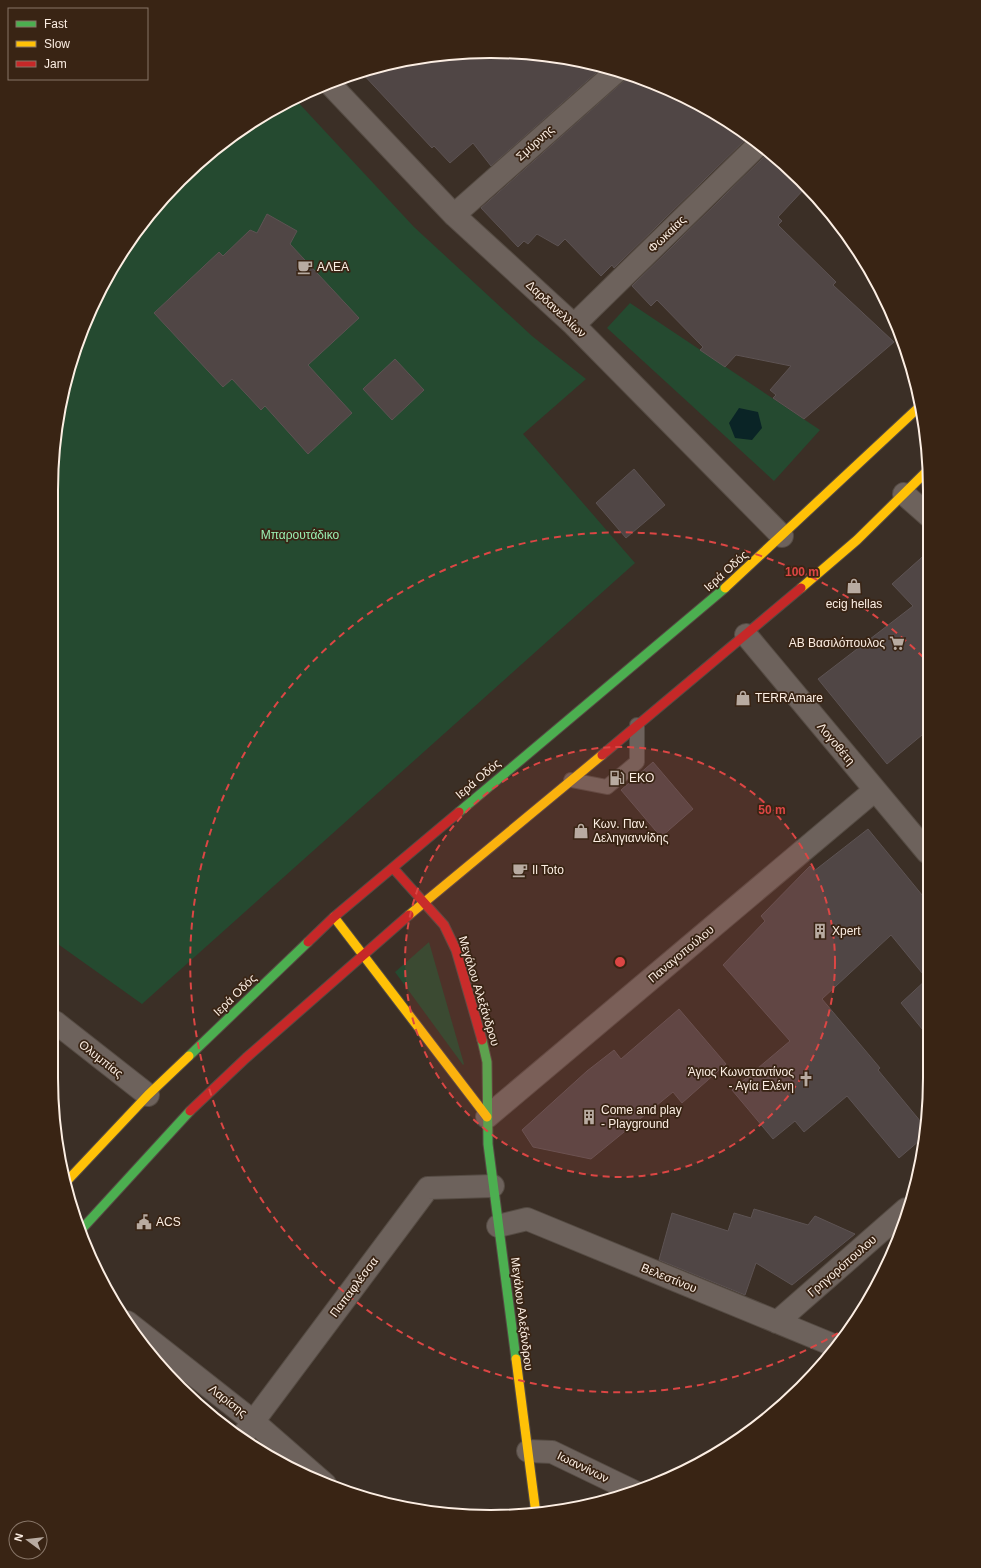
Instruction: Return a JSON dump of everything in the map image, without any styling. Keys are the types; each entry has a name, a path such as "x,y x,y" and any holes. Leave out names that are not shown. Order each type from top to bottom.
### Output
{"main road":[{"name":"Ιερά Οδός","path":"70,1178 148,1095 334,917 709,602 782,536 916,410"},
{"path":"84,1226 178,1123 246,1058 424,902 746,635 857,540 922,476"},
{"name":"Μεγάλου Αλεξάνδρου","path":"393,868 424,902 448,933 456,950 487,1062 487,1117 493,1186 535,1507"},
{"path":"334,917 364,954 487,1117"}],"street":[{"name":"Σμύρνης","path":"454,215 606,74"},
{"name":"Δαρδανελλίων","path":"333,88 454,215 574,325 782,536"},
{"name":"Φωκαίας","path":"574,325 755,148"},
{"path":"904,494 923,511"},
{"name":"Λογοθέτη","path":"746,635 923,847"},
{"name":"Παναγοπούλου","path":"487,1117 875,790"},
{"name":"Ολυμπίας","path":"58,1024 148,1095"},
{"name":"Παπαφλέσσα","path":"248,1430 428,1188 493,1186"},
{"name":"Γρηγορόπουλου","path":"777,1322 901,1213"},
{"name":"Βελεστίνου","path":"498,1226 527,1219 831,1344"},
{"name":"Λαρίσης","path":"145,1338 248,1430 295,1463"},
{"name":"Ιωαννίνων","path":"528,1451 552,1452 627,1488"}],"lane":[{"path":"571,780 607,787 637,762 637,725"}],"green space":[{"name":"Μπαρουτάδικο","path":"299,103 414,227 532,336 586,379 523,434 635,563 142,1004 58,944 58,490 59,462 66,406 81,351 91,325 116,274 147,227 165,205 205,165 227,147 274,116"},
{"path":"630,303 820,430 774,481 607,328"},
{"path":"429,942 464,1064 463,1065 395,972"}],"water":[{"path":"739,408 758,412 762,428 752,440 735,438 729,423"}],"building":[{"path":"490,58 547,62 575,66 597,72 491,166 473,143 450,163 434,146 432,148 366,77 406,66 462,59"},
{"path":"625,80 656,91 682,103 707,116 745,140 614,268 612,265 601,276 565,239 558,246 537,234 528,244 524,241 518,247 481,208"},
{"path":"765,156 802,191 778,217 782,221 778,225 836,282 833,285 894,342 804,419 773,398 776,395 770,390 791,366 736,355 725,367 700,350 703,347 657,300 651,306 632,286"},
{"path":"267,214 297,231 290,244 359,318 308,365 352,413 308,454 265,406 261,410 232,379 223,387 154,313 219,252 223,256 250,230 257,233"},
{"path":"395,359 424,390 392,420 363,389"},
{"path":"634,469 665,505 626,538 596,503"},
{"name":"ΑΒ Βασιλόπουλος","path":"923,556 923,734 887,764 818,679 913,606 892,584"},
{"path":"653,762 693,809 661,837 621,790"},
{"path":"868,829 923,896 923,974 891,935 822,999 880,1068 878,1070 920,1121 918,1142 899,1158 847,1096 804,1132 795,1121 773,1139 732,1090 790,1041 723,965 765,921 761,916 810,866 814,871"},
{"path":"923,983 923,1030 901,1003"},
{"path":"679,1009 726,1064 682,1103 673,1092 591,1159 533,1147 522,1130 587,1071 614,1050 621,1059"},
{"path":"754,1209 808,1225 815,1216 855,1234 792,1285 756,1263 745,1295 659,1260 672,1213 728,1231 734,1213 751,1218"}],"traffic: fast":[{"path":"459,812 725,588"},
{"path":"189,1056 308,942"},
{"path":"482,1040 487,1062 488,1144 516,1359"},
{"path":"84,1226 190,1111"}],"traffic: slow":[{"path":"725,588 916,410"},
{"path":"801,588 857,540 922,475"},
{"path":"409,915 602,755"},
{"path":"334,917 487,1117"},
{"path":"70,1178 148,1095 189,1056"},
{"path":"516,1359 535,1507"}],"traffic: jam":[{"path":"602,755 801,588"},
{"path":"308,942 334,917 459,812"},
{"path":"393,868 444,925 456,950 482,1040"},
{"path":"190,1111 246,1058 409,915"}],"place":[{"name":"ΑΛΕΑ","path":"305,267"},
{"name":"ecig hellas","path":"854,586"},
{"name":"ΑΒ Βασιλόπουλος","path":"897,643"},
{"name":"TERRAmare","path":"743,698"},
{"name":"EKO","path":"617,778"},
{"name":"Κων. Παν. Δεληγιαννίδης","path":"581,831"},
{"name":"Il Toto","path":"520,870"},
{"name":"Xpert","path":"820,931"},
{"name":"Άγιος Κωνσταντίνος - Αγία Ελένη","path":"806,1079"},
{"name":"Come and play - Playground","path":"589,1117"},
{"name":"ACS","path":"144,1222"}]}
